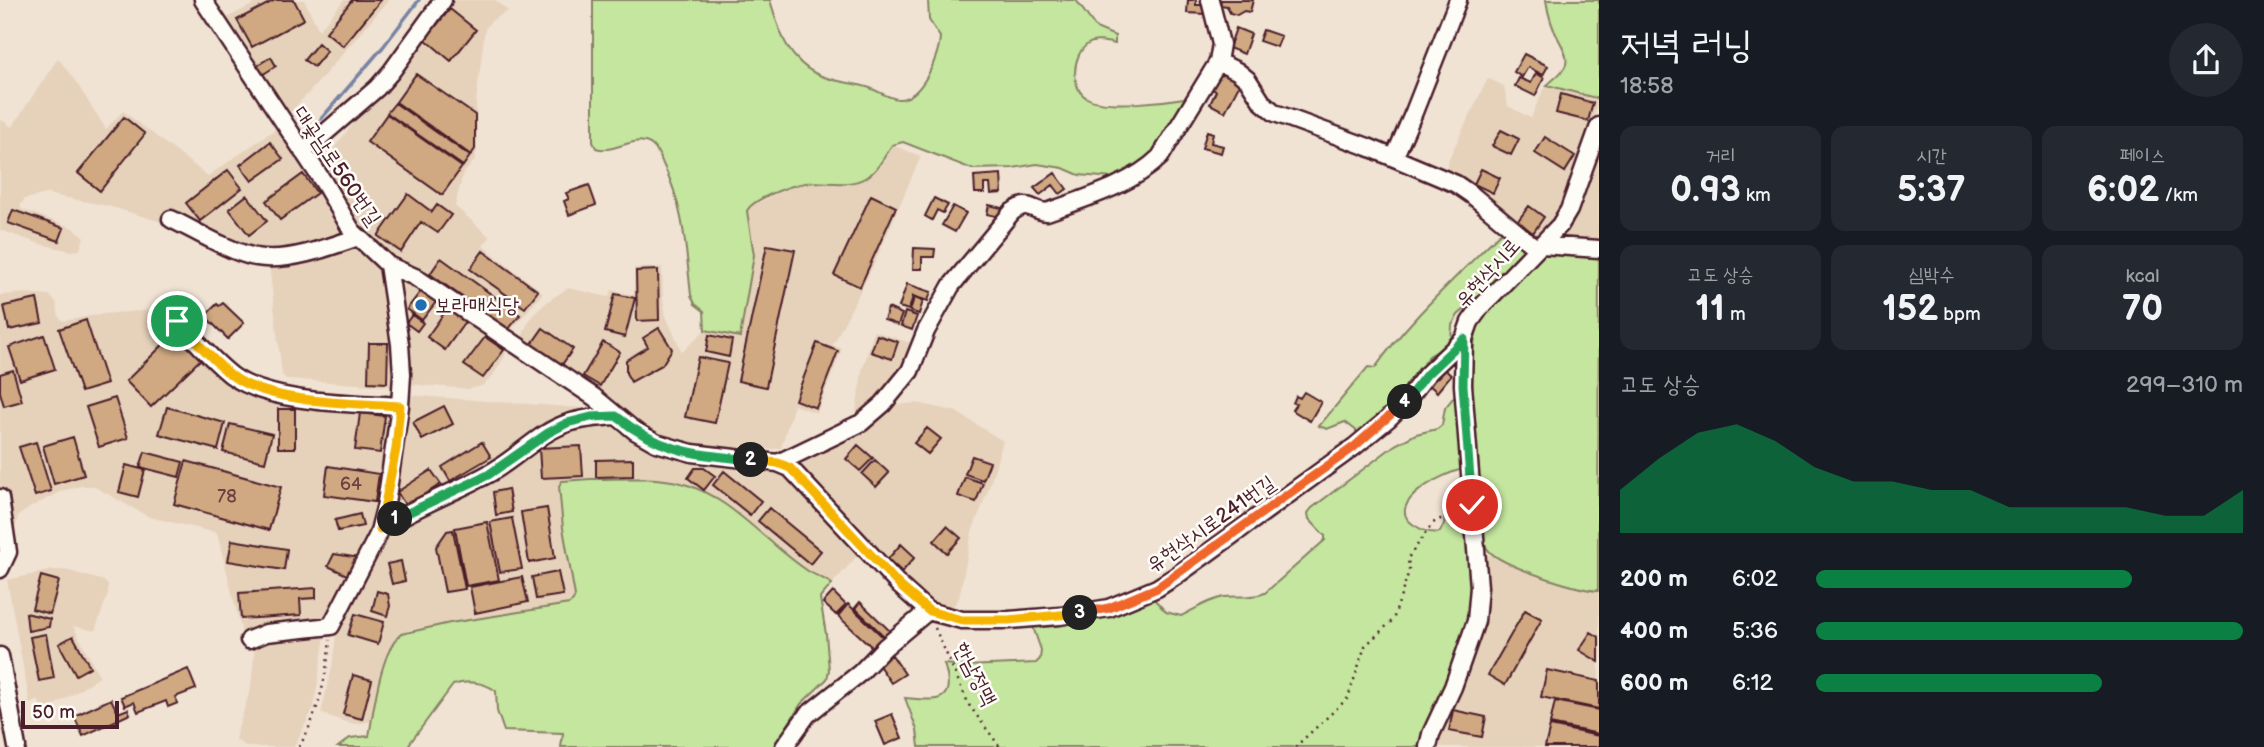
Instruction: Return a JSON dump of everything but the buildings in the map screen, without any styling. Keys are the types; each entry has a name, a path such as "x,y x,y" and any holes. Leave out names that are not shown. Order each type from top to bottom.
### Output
{"street":[{"name":"대곶남로560번길","path":"203,0 358,237 388,265"},
{"path":"303,152 363,102 391,72 443,0"},
{"path":"388,265 415,277 594,397 635,431 656,443 691,453 778,463 861,423 883,404 910,371 926,331 951,286 1018,207 1027,205 1047,212 1094,195 1149,168 1170,144 1218,62 1221,44 1210,0"},
{"path":"1394,158 1458,0"},
{"path":"1218,62 1248,80 1262,102 1275,113 1456,184 1540,247 1599,249"},
{"name":"유현삭시로","path":"1428,747 1476,621 1479,587 1463,385 1464,339 1470,322 1480,308 1560,225 1569,210 1599,126"},
{"path":"171,219 259,258 303,253 358,237"},
{"path":"249,639 266,634 331,626 380,529 396,449 402,374 388,265"},
{"path":"177,321 231,375 263,391 288,396 400,406"},
{"name":"유현삭시로241번길","path":"778,463 790,468 900,586 929,611 962,620 1060,616 1109,608 1157,588 1354,447 1388,419 1427,374 1464,339"},
{"path":"380,529 440,496 488,475 567,423 591,417 616,416"},
{"path":"0,498 8,552 0,569"},
{"path":"784,747 796,727 813,709 860,673 885,647 929,611"},
{"path":"0,656 17,747"}],"path":[{"path":"1294,747 1348,698 1365,646 1393,620 1409,571 1408,558 1433,523 1472,505"},
{"name":"한남정맥","path":"929,611 969,705 1000,747"},
{"path":"299,747 320,700 327,668 331,626"}],"shaded area":[{"path":"261,0 304,0 319,30 344,0 389,0 285,118 223,20"},
{"path":"448,0 495,0 508,11 491,21 485,29 476,102 477,149 475,160 463,174 455,206 490,237 483,246 543,293 508,334 386,255 355,226 325,168 324,161"},
{"path":"58,58 106,129 123,111 208,176 280,126 344,229 343,233 289,249 267,252 108,206 47,194 25,199 21,209 73,228 84,237 80,250 71,251 40,244 0,230 0,119 12,127"},
{"path":"1487,80 1504,86 1508,106 1531,118 1547,85 1599,99 1565,205 1540,238 1531,237 1446,172 1449,158"},
{"path":"1599,142 1599,244 1572,243 1566,238 1566,230"},
{"path":"892,145 921,156 875,262 833,345 842,349 817,413 794,405 781,448 757,451 699,448 654,437 525,344 522,339 532,316 568,288 609,297 612,290 634,295 634,268 662,267 666,316 682,352 705,330 740,337 754,256 747,211 750,206 798,184 879,164"},
{"path":"358,247 381,274 387,295 398,387 286,379 282,375 269,264 314,259"},
{"path":"401,276 507,347 505,356 492,377 482,386 468,389 408,384 397,277"},
{"path":"0,295 49,295 56,302 59,317 63,321 102,314 166,311 176,315 235,368 252,378 297,391 396,400 393,432 371,542 327,623 314,707 294,747 247,747 235,739 251,686 255,646 247,642 242,633 217,533 149,517 93,486 62,491 31,507 18,516 13,539 0,520"},
{"path":"874,331 917,345 879,401 860,414 856,411 862,371"},
{"path":"408,395 596,409 628,436 670,457 697,464 780,473 790,479 860,553 832,584 809,572 716,500 682,483 623,479 559,486 574,601 409,630 395,639 380,680 372,721 355,724 342,721 321,713 332,667 337,626 357,587"},
{"path":"917,403 955,411 1003,441 972,532 959,598 949,612 928,601 910,585 804,471 806,458 889,405"},
{"path":"1491,554 1526,570 1598,591 1599,588 1599,747 1436,747 1462,680 1483,558"},
{"path":"53,570 66,570 104,581 108,585 108,594 95,631 73,626 100,677 44,712 38,700 30,704 7,580"}],"green space":[{"path":"593,0 770,0 787,45 803,65 827,78 867,87 898,99 915,92 933,65 940,37 929,20 928,0 1076,0 1096,28 1115,36 1115,44 1091,42 1079,55 1075,71 1082,94 1096,101 1122,104 1191,97 1155,154 1126,175 1113,178 1079,175 1063,168 1037,164 1013,168 972,169 903,142 892,145 873,172 858,181 805,183 764,197 747,211 754,255 740,337 705,330 704,311 695,304 691,295 683,228 676,196 656,150 642,141 609,149 596,148 593,142"},
{"path":"1546,0 1599,0 1599,99 1547,85 1564,69 1566,59"},
{"path":"1505,231 1524,247 1522,251 1480,296 1458,315 1452,325 1451,341 1429,356 1406,393 1362,435 1345,422 1327,429 1319,426 1368,367 1375,368 1418,315"},
{"path":"1547,251 1599,254 1598,591 1558,582 1509,564 1489,551 1483,536 1472,393 1475,338 1480,321 1493,302"},
{"path":"1457,393 1465,469 1432,482 1420,490 1405,508 1406,517 1427,532 1440,532 1448,506 1464,518 1467,526 1470,605 1465,636 1432,710 1422,747 919,747 917,730 905,698 935,699 946,693 948,687 944,664 964,666 1036,663 1040,659 1041,650 1032,624 1094,618 1154,599 1166,612 1181,616 1218,598 1265,593 1325,540 1325,536 1309,519 1308,513 1312,508 1395,445 1416,434 1437,429 1442,425 1445,408"},
{"path":"659,479 699,489 732,509 808,571 832,584 820,598 826,634 829,670 827,679 801,704 774,747 561,747 563,733 504,731 497,711 496,691 470,682 453,685 407,747 338,747 350,738 369,736 383,667 394,642 401,634 450,623 569,604 573,601 575,596 559,486 562,481"}],"waterway":[{"path":"321,119 419,0"}],"place":[{"name":"보라매식당","path":"421,305"}],"route":[{"path":"177,321 231,375 263,391 288,396 400,406 396,449 380,529 398,517 488,475 567,423 591,417 616,416 656,443 691,453 778,463 790,468 900,586 929,611 962,620 1060,616 1109,608 1157,588 1354,447 1388,419 1427,374 1464,339 1463,385 1472,505"}]}
